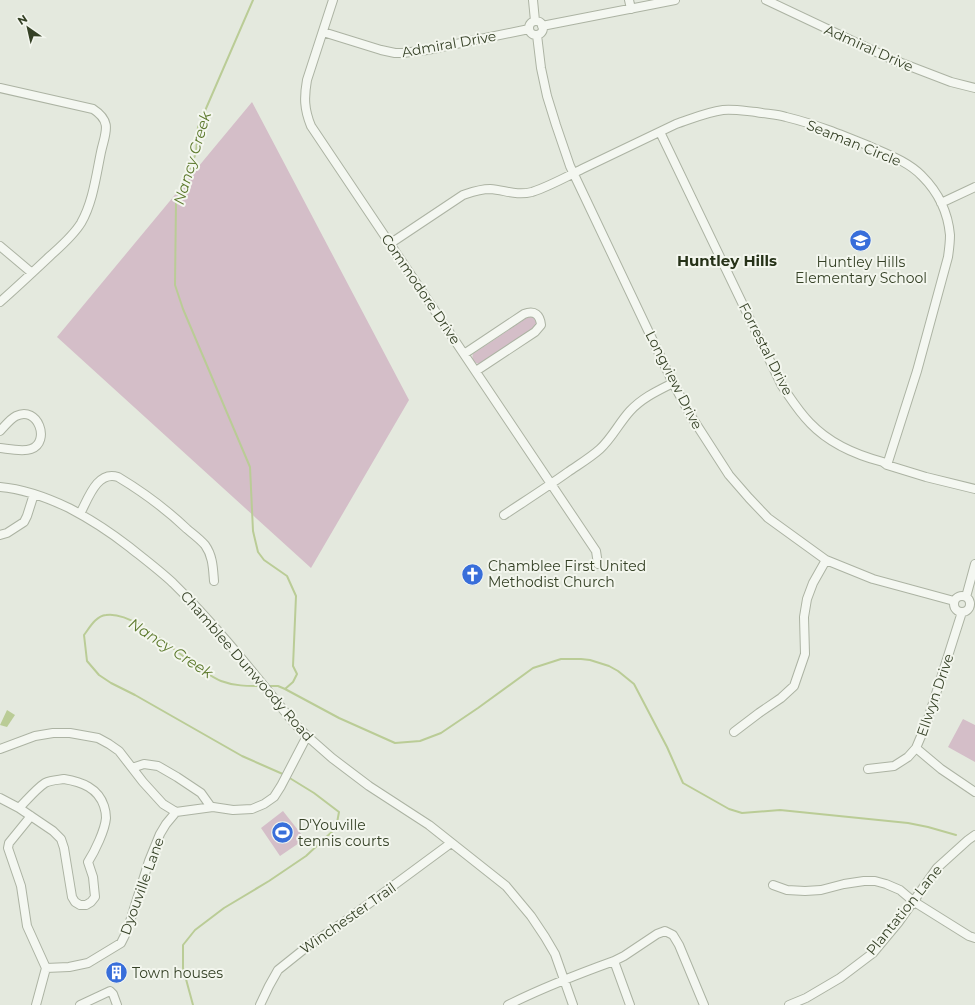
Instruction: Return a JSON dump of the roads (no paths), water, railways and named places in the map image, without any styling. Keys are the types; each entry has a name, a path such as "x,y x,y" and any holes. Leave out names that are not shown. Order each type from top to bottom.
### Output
{"street":[{"name":"Commodore Drive","path":"333,0 307,80 305,93 306,109 311,126 596,551 598,564"},
{"path":"533,0 536,21 542,26"},
{"path":"629,0 631,9"},
{"path":"542,26 675,0"},
{"name":"Admiral Drive","path":"766,0 891,59 961,85 975,88"},
{"path":"536,21 531,23 529,29 533,34 539,34 542,31 542,26"},
{"name":"Admiral Drive","path":"323,32 381,50 403,53 427,50 529,29"},
{"name":"Longview Drive","path":"537,35 541,68 547,96 561,142 574,173 673,383 691,416 729,475 768,518 826,560 873,579 954,602"},
{"path":"0,88 93,109 105,120 106,125 88,206 81,223 67,241 0,302"},
{"name":"Seaman Circle","path":"391,244 463,195 475,191 492,189 511,193 531,192 545,187 660,132 694,118 723,110 785,116 837,132 882,152 911,166 922,176 935,192 942,203 949,225 950,237 948,257 917,370 887,465"},
{"name":"Forrestal Drive","path":"660,132 782,386 810,423 821,434 834,443 851,451 883,462 887,465 926,477 975,489"},
{"path":"942,203 975,187"},
{"path":"0,246 32,273"},
{"path":"464,354 524,314 532,312 539,317 541,325 535,332 476,371"},
{"path":"504,515 580,464 601,448 615,433 629,412 637,404 655,392 673,383"},
{"path":"0,431 13,418 18,415 27,414 32,416 40,427 41,432 38,444 31,449 0,448"},
{"path":"80,514 98,483 109,475 114,475 162,507 199,539 205,546 210,556 214,581"},
{"name":"Chamblee Dunwoody Road","path":"0,487 34,494 61,504 80,514 108,531 162,574 201,612 237,653 294,723 307,736 332,758 369,786 429,825 506,886 531,916 555,954 573,1005"},
{"path":"0,534 7,533 24,522 34,494"},
{"path":"734,732 781,698 794,686 805,654 804,617 807,599 813,583 826,560"},
{"path":"966,597 975,564"},
{"path":"958,597 966,597 970,601 972,607 967,611 956,611 954,602 958,597"},
{"name":"Ellwyn Drive","path":"868,769 894,766 908,757 916,748 927,722 962,612"},
{"path":"0,749 35,736 53,732 70,733 98,738 119,751 162,804 176,812 210,807 233,810 252,809 264,804 274,797 307,736"},
{"path":"916,748 941,769 975,792"},
{"path":"132,768 144,764 158,766 201,793 210,807"},
{"path":"0,798 31,816 61,839 64,848 72,897 75,902 80,905 86,905 91,902 95,897 93,877 88,862 104,826 106,816 102,801 98,794 93,789 74,781 64,779 55,780 46,783 19,808"},
{"name":"Dyouville Lane","path":"46,968 69,967 88,963 121,944 127,931 149,861 160,834 176,812"},
{"path":"31,816 9,843 8,848 20,886 27,926 46,968 37,1005"},
{"name":"Plantation Lane","path":"789,1005 808,1002 873,953 898,923 937,868 975,835"},
{"name":"Winchester Trail","path":"260,1005 278,970 308,946 344,922 451,843"},
{"path":"772,885 787,890 805,891 821,890 857,882 875,881 900,890 913,901 969,936 975,938"},
{"path":"508,1005 563,979 614,961 657,934 669,930 680,945 704,1005"},
{"path":"614,961 630,1005"},
{"path":"80,1005 110,991 113,994 117,1005"}],"waterway":[{"name":"Nancy Creek","path":"253,0 198,127 196,153 176,202 175,285 183,309 250,467 253,531 258,552 264,560 287,576 296,596 293,666 297,674 293,682 285,689"},
{"name":"Nancy Creek","path":"261,686 236,685 221,681 208,674 148,630 133,621 119,616 106,615 99,617 84,635 87,661 99,675 242,756 285,775"},
{"path":"267,686 278,686 285,689 339,718 395,743 420,741 441,733 533,668 561,659 590,660 609,666 618,671 634,684 667,747 683,783 729,809 742,813 780,810 908,823 956,835"},
{"name":"Nancy Creek","path":"193,1005 183,968 183,945 195,930 224,908 269,881 306,856 336,828 339,812 314,793 288,777"}],"place":[{"name":"Huntley Hills Elementary School","path":"861,240"},
{"name":"Chamblee First United Methodist Church","path":"472,574"},
{"name":"D'Youville tennis courts","path":"283,833"},
{"name":"Town houses","path":"116,973"}],"district":[{"name":"Huntley Hills","path":"727,260"}]}
